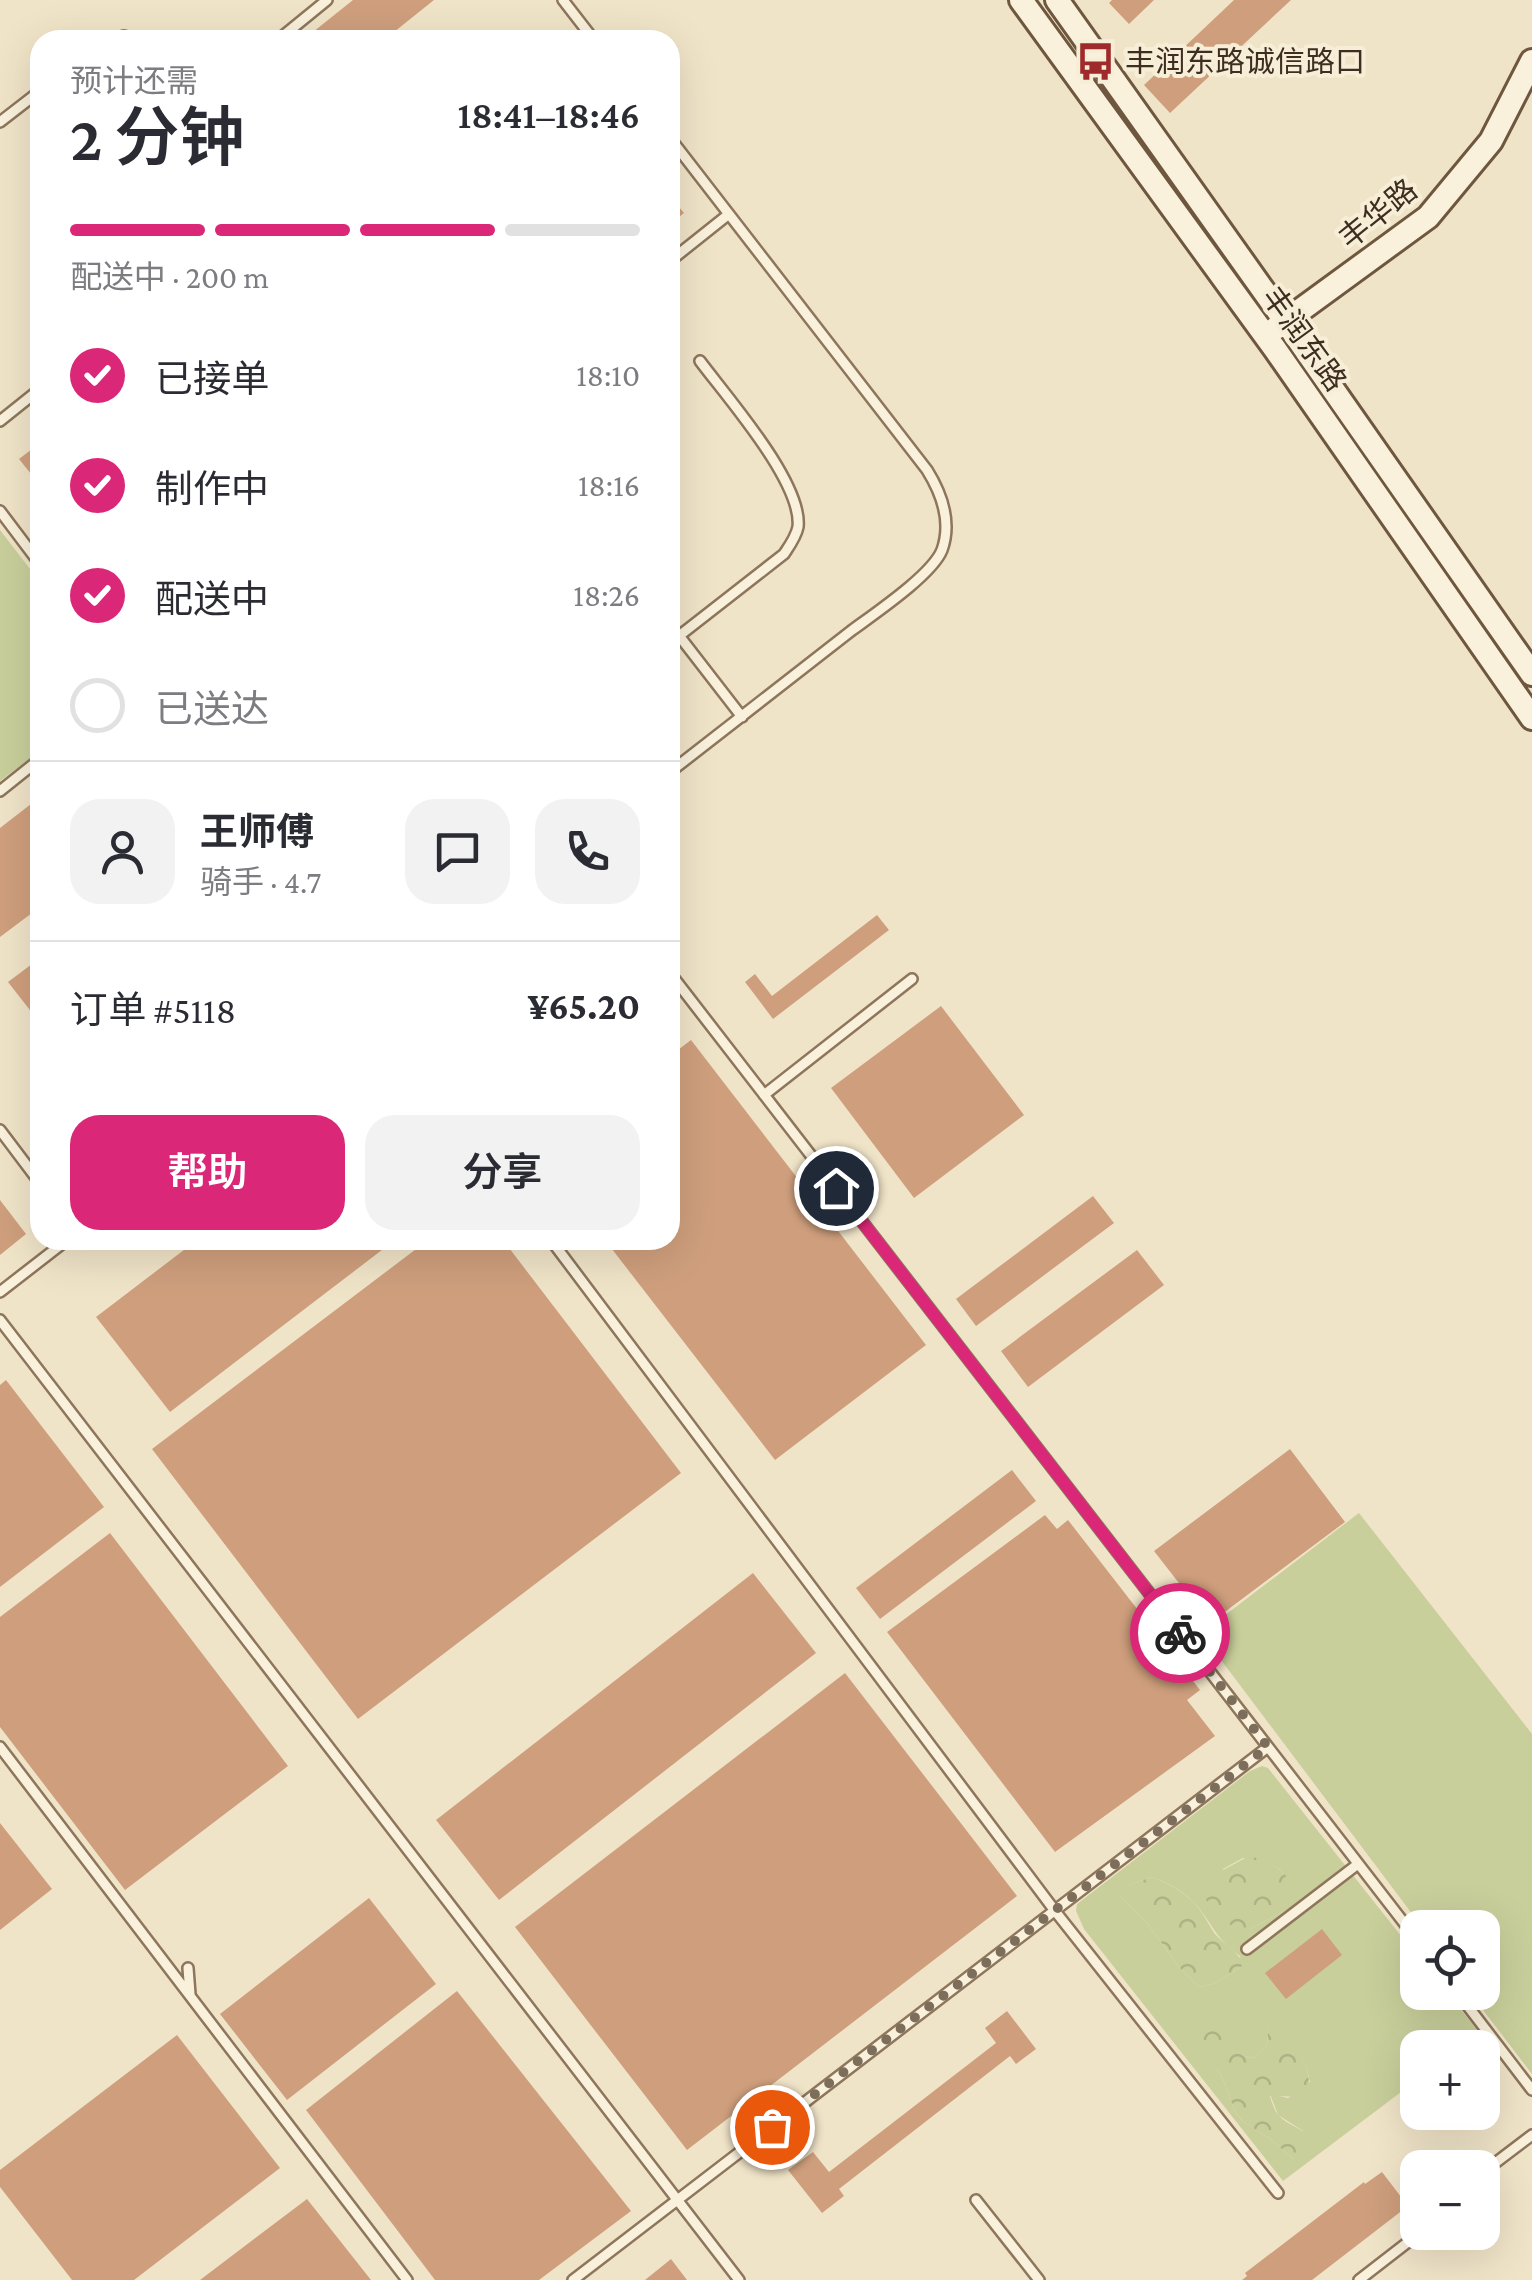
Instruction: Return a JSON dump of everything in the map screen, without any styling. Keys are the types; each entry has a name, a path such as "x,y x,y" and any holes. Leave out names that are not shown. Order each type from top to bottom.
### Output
{"street":[{"name":"丰润东路","path":"1021,0 1270,342 1532,718"},
{"name":"丰润东路","path":"1056,0 1532,674"},
{"name":"丰华路","path":"1290,328 1428,217 1491,142 1532,61"},
{"name":"丰华路","path":"1270,342 1436,228 1504,145 1532,87"}],"lane":[{"path":"290,30 326,0"},
{"path":"563,0 586,30"},
{"path":"0,122 30,99"},
{"path":"680,151 927,470 938,488 946,515 942,548 934,562 895,598 680,764"},
{"path":"680,253 729,214"},
{"path":"700,361 771,456 796,508 798,530 784,554 680,636 742,717"},
{"path":"0,421 30,396"},
{"path":"0,511 30,551"},
{"path":"0,791 30,767"},
{"path":"764,1096 912,979"},
{"path":"680,986 1400,1918"},
{"path":"0,1130 30,1170"},
{"path":"0,1292 54,1250"},
{"path":"559,1250 1055,1910 1278,2194"},
{"path":"0,1320 740,2280"},
{"path":"0,1747 406,2280"},
{"path":"573,2280 1268,1747"},
{"path":"1247,1950 1358,1864"},
{"path":"188,1968 190,1997"},
{"path":"1471,2010 1532,2090"},
{"path":"1500,2160 1532,2136"},
{"path":"976,2200 1039,2280"},
{"path":"1359,2280 1400,2248"}],"green space":[{"path":"0,530 30,569 30,758 0,781"},
{"path":"1359,1513 1532,1734 1532,2074 1483,2010 1500,2010 1500,1910 1409,1910 1203,1632"},
{"path":"1262,1766 1268,1768 1400,1935 1400,2010 1461,2010 1478,2030 1400,2030 1400,2093 1283,2181 1084,1929 1077,1904 1250,1771","holes":["1243,1858 1265,1863 1285,1876 1294,1906 1250,1929 1239,1925 1223,1869","1151,1877 1183,1892 1240,1956 1241,1967 1213,1984 1199,1987 1121,1897 1130,1885","1221,2024 1232,2048 1240,2054 1254,2058 1267,2046 1268,2028 1297,2048 1304,2061 1310,2082 1288,2098 1270,2094 1278,2115 1303,2131 1294,2160 1236,2114 1221,2074 1200,2052"]},
{"path":"1249,1856 1283,1872 1295,1896 1294,1906 1250,1929 1227,1924 1215,1916 1203,1888 1210,1877"},
{"path":"1151,1877 1192,1901 1215,1934 1243,1962 1241,1967 1213,1984 1199,1987 1178,1966 1148,1924 1121,1897 1130,1885"},
{"path":"1209,2017 1222,2024 1232,2047 1246,2056 1254,2058 1267,2046 1268,2027 1279,2029 1295,2043 1305,2064 1310,2097 1270,2096 1281,2118 1309,2139 1310,2157 1294,2160 1236,2114 1221,2074 1200,2053 1194,2033 1196,2024"}],"building":[{"path":"353,0 434,0 396,30 316,30"},
{"path":"1154,0 1129,24 1109,3"},
{"path":"1234,0 1291,0 1170,113 1144,85"},
{"path":"30,451 30,473 19,459"},
{"path":"30,805 30,914 0,937 0,828"},
{"path":"877,915 889,930 773,1019 745,982 755,974 772,996"},
{"path":"30,966 30,1010 8,982"},
{"path":"941,1006 1024,1115 914,1198 831,1088"},
{"path":"691,1040 926,1345 775,1460 613,1250 680,1250 680,1048"},
{"path":"1093,1196 1114,1223 976,1326 956,1299"},
{"path":"0,1200 26,1234 0,1255"},
{"path":"184,1250 382,1250 170,1412 96,1317"},
{"path":"415,1250 511,1250 681,1473 358,1719 152,1449"},
{"path":"1137,1250 1164,1285 1028,1387 1001,1351"},
{"path":"6,1380 104,1507 0,1587 0,1385"},
{"path":"1290,1449 1345,1522 1210,1623 1154,1551"},
{"path":"1012,1470 1036,1501 880,1619 856,1588"},
{"path":"1045,1515 1057,1529 1068,1520 1200,1690 1187,1700 1215,1736 1055,1852 887,1632"},
{"path":"110,1533 288,1766 125,1890 0,1727 0,1617"},
{"path":"753,1573 816,1653 499,1900 436,1820"},
{"path":"845,1673 1017,1896 687,2150 515,1927"},
{"path":"0,1823 52,1889 0,1930"},
{"path":"369,1898 436,1984 287,2100 220,2014"},
{"path":"1322,1929 1342,1955 1286,1999 1265,1973"},
{"path":"457,1991 631,2211 539,2280 435,2280 306,2110"},
{"path":"1007,2011 1036,2049 1016,2064 1010,2056 839,2189 844,2196 822,2213 788,2170 813,2152 829,2172 996,2043 985,2028"},
{"path":"177,2035 280,2168 134,2280 72,2280 0,2187 0,2170"},
{"path":"1382,2172 1400,2196 1400,2212 1312,2280 1242,2280 1247,2276 1245,2273"},
{"path":"307,2199 371,2280 200,2280"},
{"path":"671,2259 687,2280 645,2280"}],"way so far":[{"path":"772,2127 1268,1747 1180,1633"}],"place":[{"name":"丰润东路诚信路口","path":"1095,62"}],"route":[{"path":"836,1188 1180,1633"}]}
